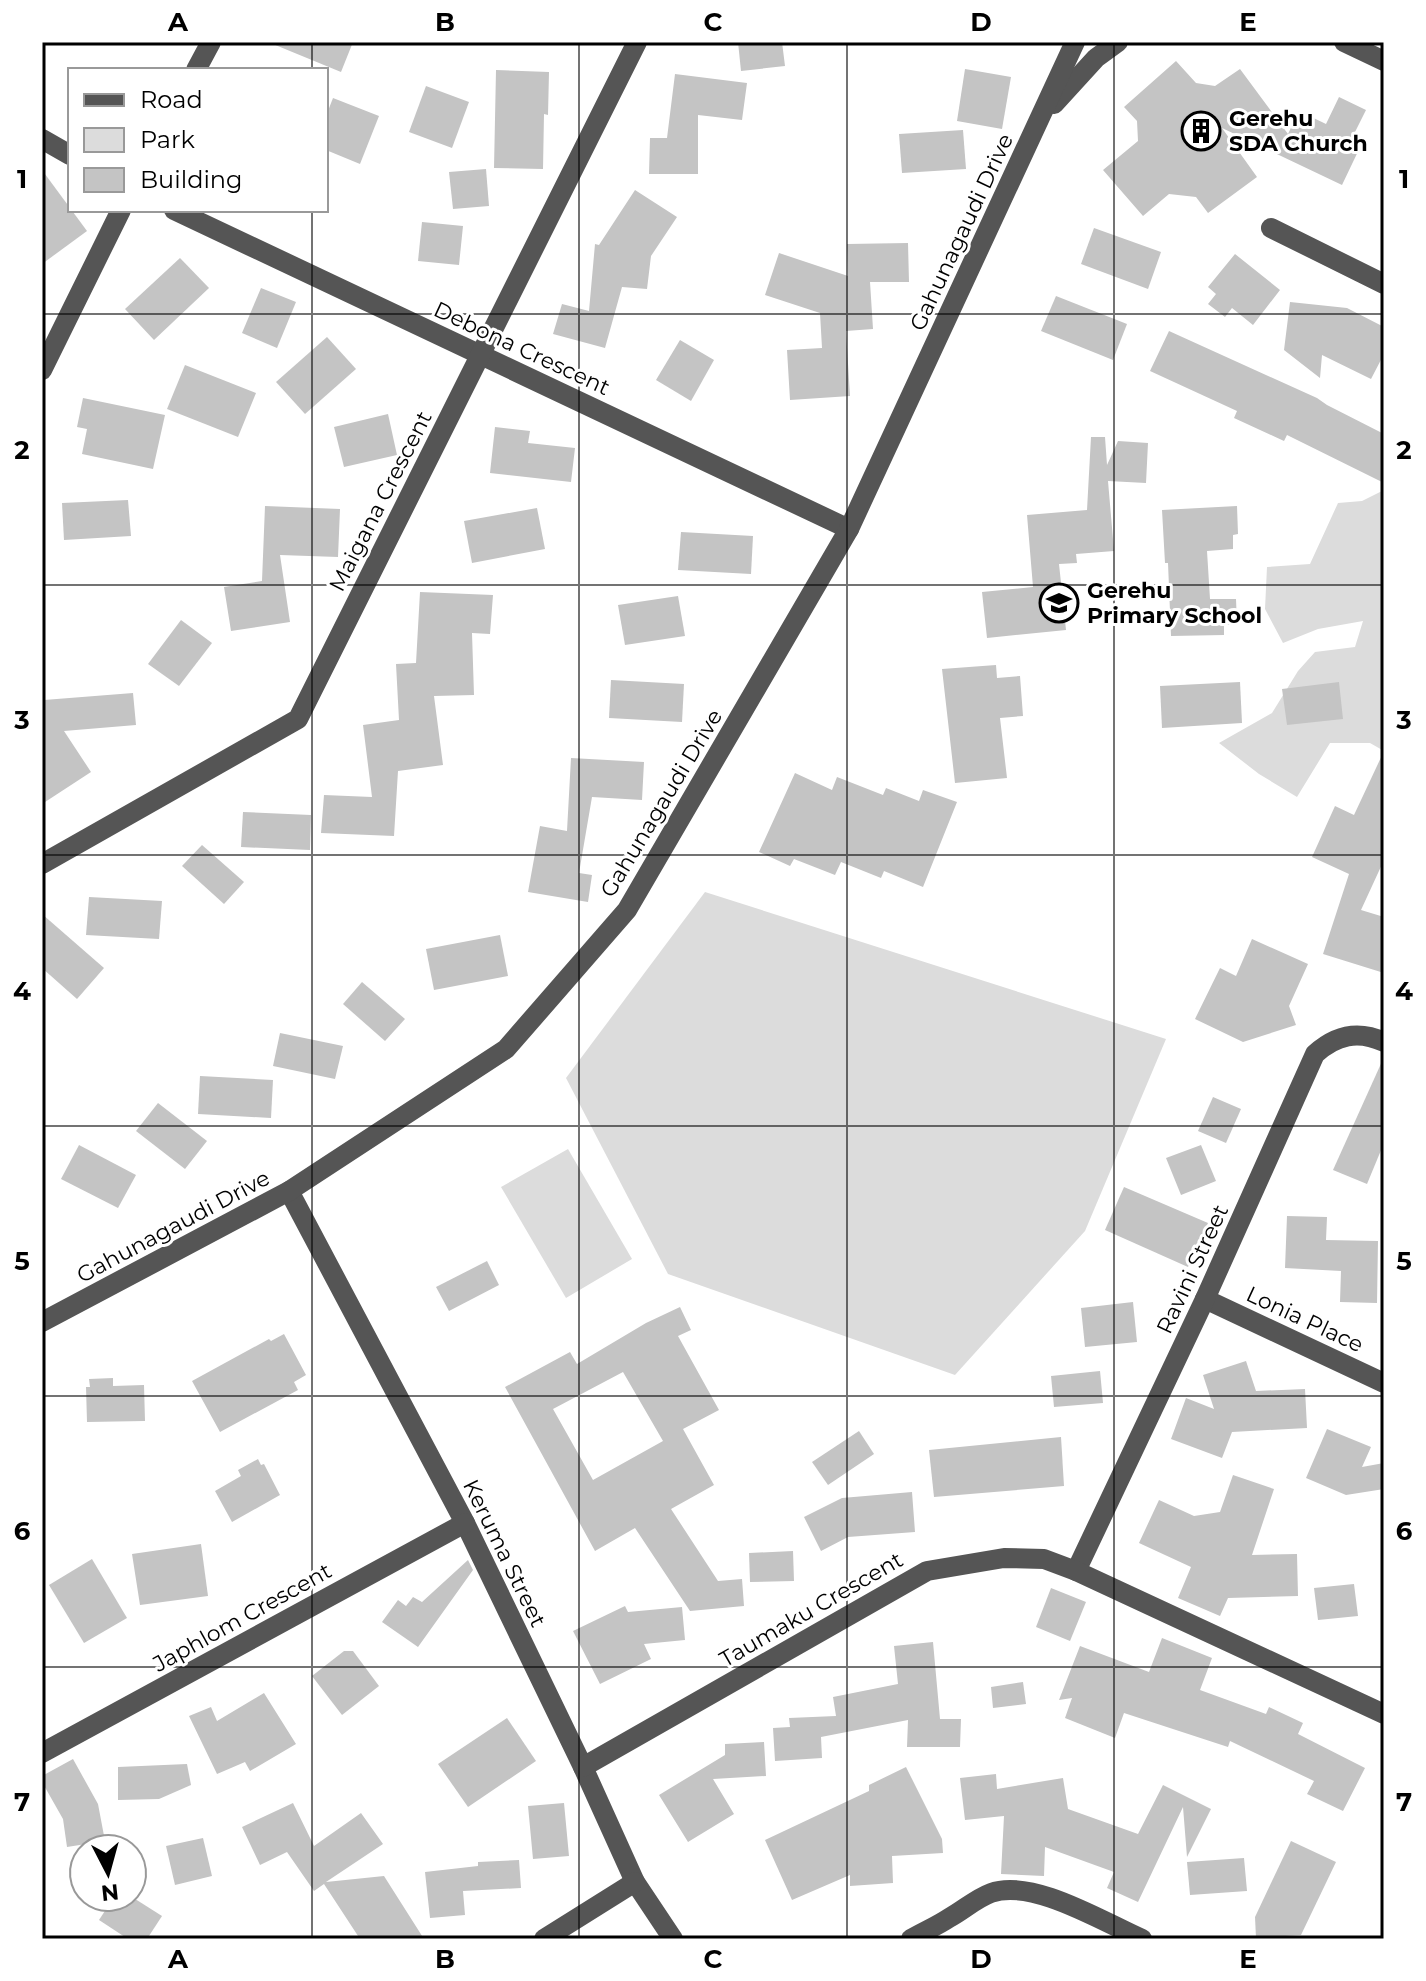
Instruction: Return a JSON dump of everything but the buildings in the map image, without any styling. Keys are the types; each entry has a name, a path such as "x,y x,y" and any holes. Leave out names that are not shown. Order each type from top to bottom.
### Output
{"street":[{"path":"197,68 211,42"},
{"name":"Maigana Crescent","path":"42,864 298,719 637,42"},
{"name":"Gahunagaudi Drive","path":"42,1322 289,1191 506,1049 627,910 849,529 1075,42"},
{"name":"Gahunagaudi Drive","path":"1041,118 1103,42"},
{"path":"1041,118 1096,58 1118,42"},
{"path":"1344,42 1384,61"},
{"path":"42,139 68,154"},
{"path":"42,370 120,212"},
{"name":"Debona Crescent","path":"178,212 849,529"},
{"path":"1271,228 1384,284"},
{"name":"Ravini Street","path":"1076,1571 1205,1299 1315,1054 1327,1043 1341,1037 1357,1035 1384,1042"},
{"name":"Keruma Street","path":"289,1191 465,1523 635,1882 673,1939"},
{"name":"Lonia Place","path":"1205,1299 1384,1383"},
{"name":"Japhlom Crescent","path":"42,1753 465,1523"},
{"name":"Taumaku Crescent","path":"583,1767 927,1571 1004,1558 1044,1559 1076,1571 1384,1714"},
{"path":"544,1939 635,1882"},
{"path":"911,1939 952,1917 972,1901 995,1891 1020,1889 1044,1894 1142,1939"}],"green space":[{"path":"1384,490 1384,751 1370,743 1330,743 1297,797 1259,774 1219,743 1272,713 1298,671 1315,652 1355,647 1363,621 1318,629 1283,643 1265,609 1267,567 1310,564 1338,503 1362,501"},
{"path":"705,892 1166,1039 1085,1231 955,1375 668,1274 566,1078"},
{"path":"568,1149 632,1259 566,1298 501,1187"}],"place":[{"name":"Gerehu SDA Church","path":"1201,131"},
{"name":"Gerehu Primary School","path":"1059,603"}]}
